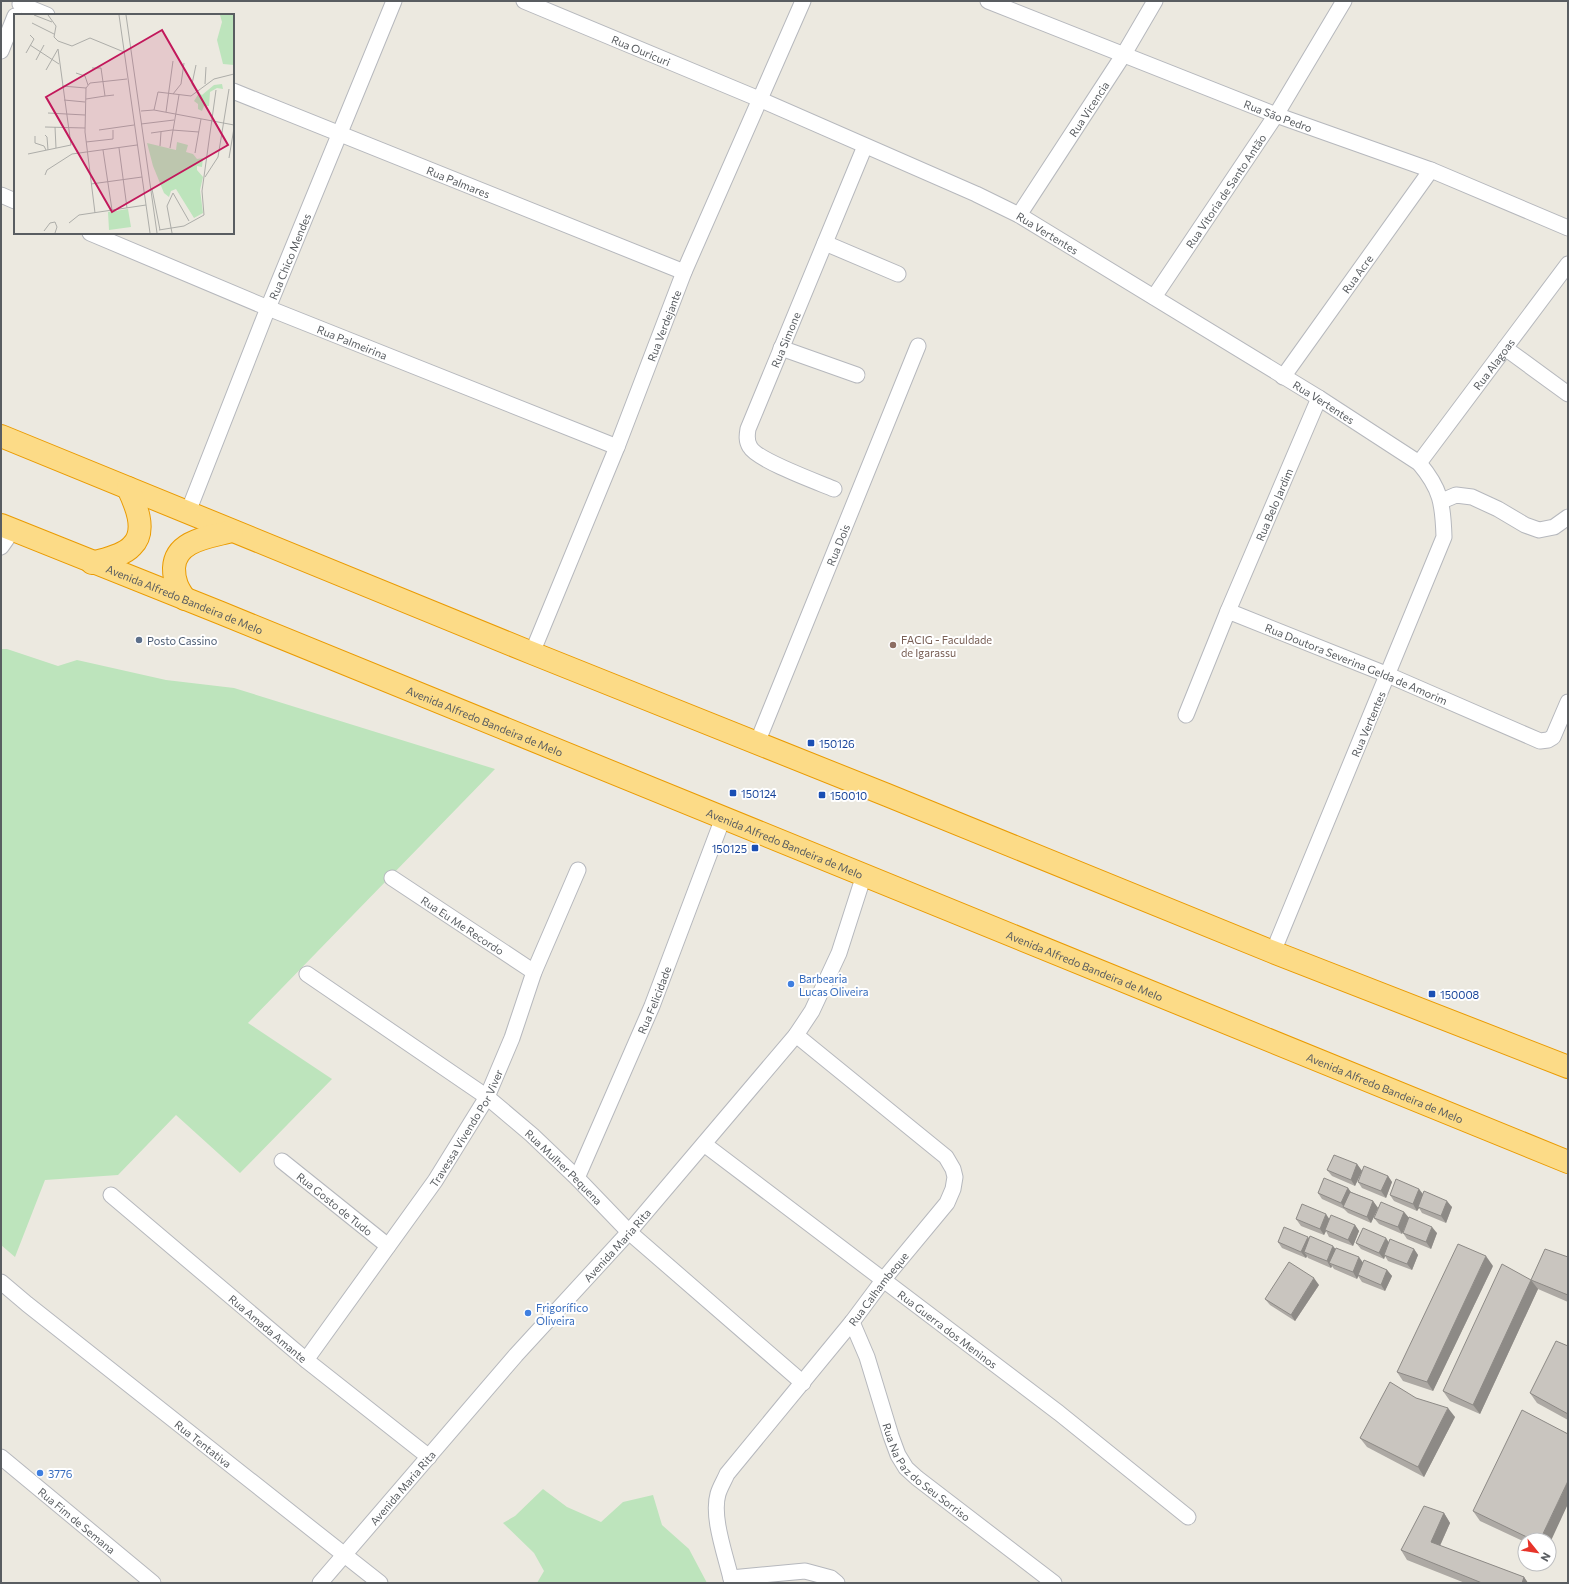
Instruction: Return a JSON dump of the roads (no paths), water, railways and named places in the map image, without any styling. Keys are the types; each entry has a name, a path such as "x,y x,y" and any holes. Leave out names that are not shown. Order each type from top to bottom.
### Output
{"highway":[{"path":"1,436 532,653 1273,952 1568,1067"},
{"path":"92,562 114,556 125,551 132,546 137,539 140,528 135,502 128,488"},
{"path":"185,599 175,585 174,565 177,554 185,546 199,540 232,531"},
{"name":"Avenida Alfredo Bandeira de Melo","path":"5,534 92,562 185,599 1568,1162"}],"street":[{"name":"Rua Chico Mendes","path":"188,512 268,308 394,1"},
{"name":"Rua Ouricuri","path":"524,1 759,99"},
{"name":"Rua Verdejante","path":"532,653 617,447 684,272 803,1"},
{"name":"Rua São Pedro","path":"988,1 1276,115 1431,170 1568,228"},
{"name":"Rua Vicencia","path":"1019,216 1124,54 1155,1"},
{"name":"Rua Vitoria de Santo Antão","path":"1154,297 1276,115 1344,1"},
{"path":"18,9 42,14"},
{"path":"1,51 14,19"},
{"name":"Rua Palmares","path":"234,91 339,135 684,272"},
{"name":"Rua Vertentes","path":"759,99 976,194 1019,216 1319,398 1419,462 1430,476 1442,501 1444,537 1273,952"},
{"name":"Rua Simone","path":"834,489 763,458 750,448 747,439 748,429 865,146"},
{"name":"Rua Acre","path":"1283,377 1431,170"},
{"path":"1,195 14,201"},
{"name":"Rua Palmeirina","path":"92,234 268,308 617,447"},
{"path":"825,243 898,274"},
{"name":"Rua Alagoas","path":"1419,462 1568,264"},
{"name":"Rua Dois","path":"757,743 918,346"},
{"path":"781,348 857,375"},
{"path":"1505,348 1568,394"},
{"name":"Rua Belo Jardim","path":"1228,611 1319,398"},
{"path":"1442,501 1456,495 1472,497 1498,509 1525,525 1538,530 1554,527 1568,517"},
{"path":"1186,715 1228,611"},
{"name":"Rua Doutora Severina Gelda de Amorim","path":"1228,611 1388,676 1540,741 1548,740 1553,737 1568,702"},
{"name":"Rua Felicidade","path":"577,1178 652,1006 723,818"},
{"name":"Travessa Vivendo Por Viver","path":"306,1360 435,1181 487,1097 512,1038 534,972 578,870"},
{"name":"Avenida Maria Rita","path":"320,1583 516,1355 629,1232 796,1035 812,1011 839,953 864,875"},
{"name":"Rua Eu Me Recordo","path":"392,878 534,972"},
{"name":"Rua Mulher Pequena","path":"306,974 487,1097 532,1135 577,1178 629,1232 803,1383"},
{"name":"Rua Calhambeque","path":"732,1581 717,1518 718,1494 727,1474 803,1383 884,1279 947,1203 954,1182 953,1169 946,1157 796,1035"},
{"name":"Rua Guerra dos Meninos","path":"704,1144 1059,1413 1188,1517"},
{"name":"Rua Gosto de Tudo","path":"282,1161 388,1246"},
{"name":"Rua Amada Amante","path":"111,1196 306,1360 428,1457"},
{"name":"Rua Tentativa","path":"1,1282 380,1583"},
{"name":"Rua Na Paz do Seu Sorriso","path":"852,1322 871,1370 890,1436 906,1468 1054,1583"},
{"name":"Rua Fim de Semana","path":"1,1457 153,1583"},
{"path":"732,1581 805,1571 831,1578 837,1583"}],"place":[{"name":"Posto Cassino","path":"139,640"},
{"name":"FACIG - Faculdade de Igarassu","path":"893,645"},
{"name":"150126","path":"811,743"},
{"name":"150124","path":"733,793"},
{"name":"150010","path":"822,795"},
{"name":"150125","path":"755,848"},
{"name":"Barbearia Lucas Oliveira","path":"791,984"},
{"name":"150008","path":"1432,994"},
{"name":"Frigorífico Oliveira","path":"528,1313"},
{"name":"3776","path":"40,1473"}]}
